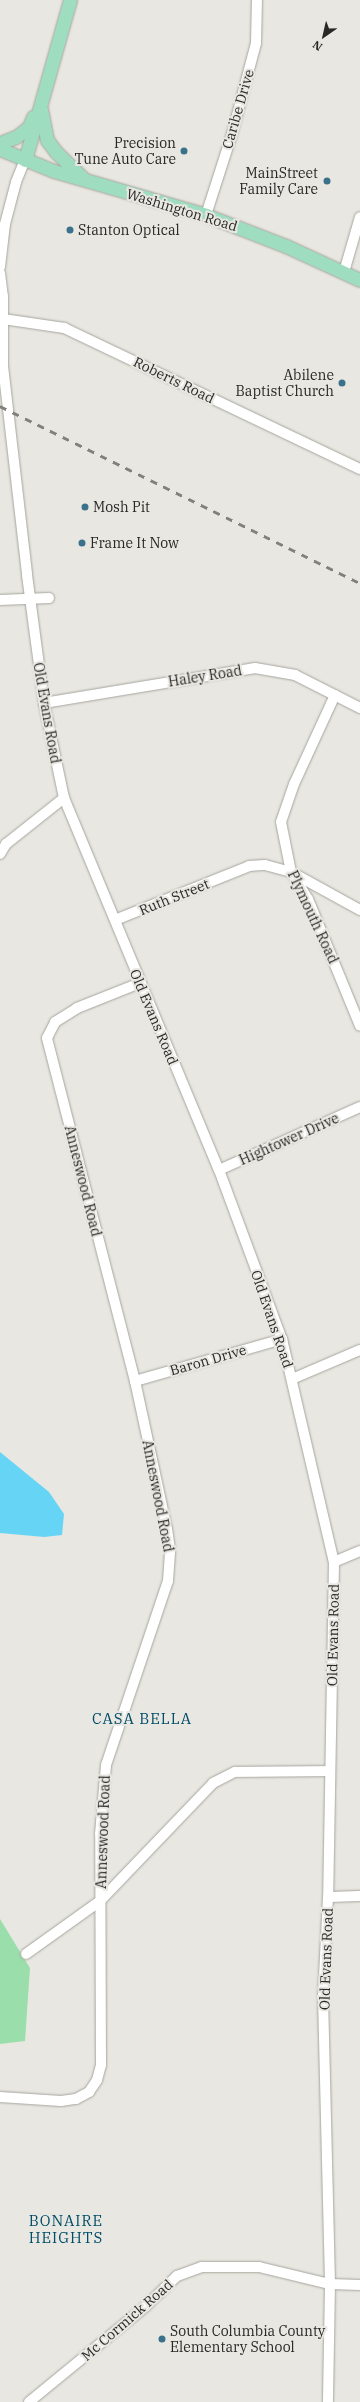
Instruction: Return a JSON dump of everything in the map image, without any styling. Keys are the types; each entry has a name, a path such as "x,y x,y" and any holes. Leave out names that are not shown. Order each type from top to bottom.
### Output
{"main road":[{"path":"25,160 70,0"},
{"path":"0,143 16,137 28,127 40,103"},
{"path":"40,103 47,140 56,152 86,181"},
{"name":"Washington Road","path":"0,149 25,160 86,181 206,215 360,280"}],"street":[{"name":"Caribe Drive","path":"206,215 232,134 256,43 257,0"},
{"path":"0,267 6,224 16,182 25,160"},
{"path":"344,272 360,217"},
{"name":"Old Evans Road","path":"0,273 3,319 1,335 4,374 30,599 44,703 64,798 219,1170 282,1339 334,1562 328,1897 323,1996 330,2284 328,2402"},
{"name":"Roberts Road","path":"3,319 64,328 360,469"},
{"path":"0,600 49,598"},
{"name":"Haley Road","path":"44,703 254,668 295,675 360,708"},
{"name":"Plymouth Road","path":"335,695 294,784 281,822 291,872 308,899 360,1026"},
{"path":"0,854 6,844 64,798"},
{"name":"Ruth Street","path":"115,920 249,866 265,865 291,872 360,910"},
{"name":"Anneswood Road","path":"0,2096 61,2101 76,2100 89,2092 97,2080 101,2065 100,1834 106,1765 168,1581 170,1550 134,1381 47,1038 55,1022 77,1008 140,983"},
{"name":"Hightower Drive","path":"219,1170 360,1107"},
{"name":"Baron Drive","path":"134,1381 282,1339"},
{"path":"292,1379 360,1350"},
{"path":"334,1562 360,1551"},
{"path":"26,1954 100,1901 213,1783 235,1772 330,1771"},
{"path":"328,1897 360,1896"},
{"name":"Mc Cormick Road","path":"29,2402 145,2307 177,2276 202,2267 260,2267 330,2284 360,2285"}],"green space":[{"path":"0,1919 30,1968 25,2041 0,2044"}],"water":[{"path":"0,1452 49,1492 64,1514 62,1535 44,1537 0,1533"}],"railway":[{"path":"0,406 360,583"}],"place":[{"name":"Precision Tune Auto Care","path":"184,151"},
{"name":"MainStreet Family Care","path":"327,181"},
{"name":"Stanton Optical","path":"70,230"},
{"name":"Abilene Baptist Church","path":"342,383"},
{"name":"Mosh Pit","path":"85,507"},
{"name":"Frame It Now","path":"82,543"},
{"name":"South Columbia County Elementary School","path":"162,2339"}],"district":[{"name":"CASA BELLA","path":"142,1719"},
{"name":"BONAIRE HEIGHTS","path":"66,2228"}]}
